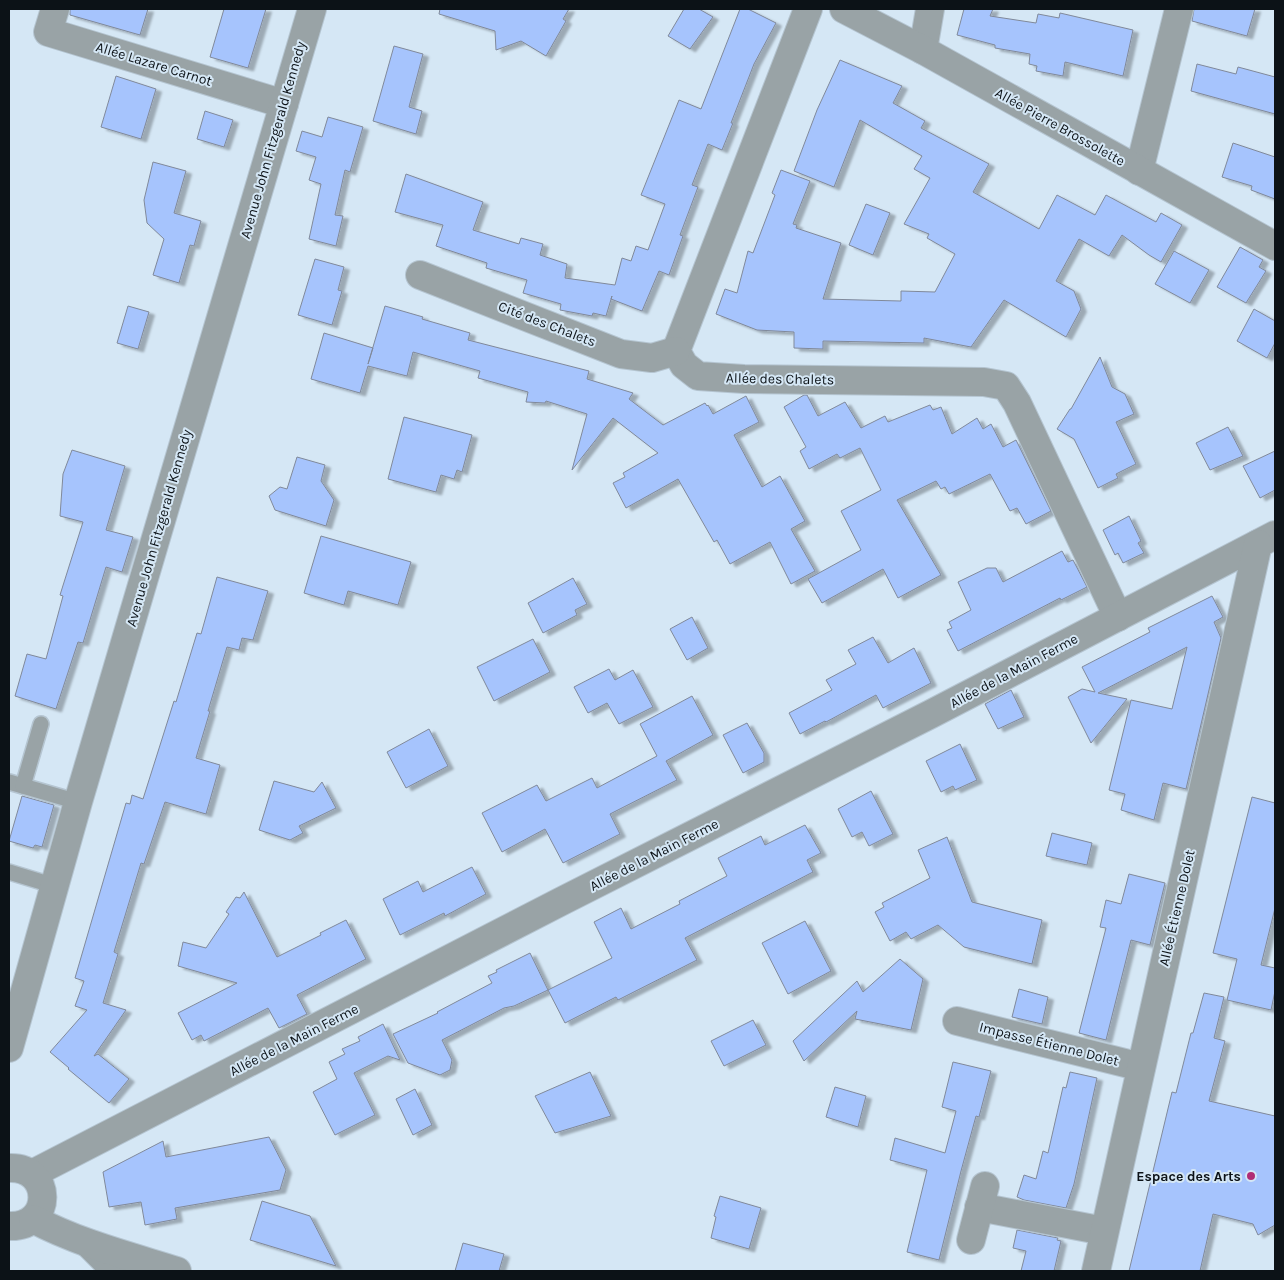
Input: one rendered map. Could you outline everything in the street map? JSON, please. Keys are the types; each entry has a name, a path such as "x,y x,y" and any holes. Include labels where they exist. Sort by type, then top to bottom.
{"street":[{"name":"Allée Lazare Carnot","path":"55,9 48,32 284,104"},
{"name":"Avenue John Fitzgerald Kennedy","path":"9,1048 78,802 312,9"},
{"path":"676,351 808,9"},
{"name":"Allée Pierre Brossolette","path":"844,9 922,50 1275,246"},
{"path":"922,50 930,9"},
{"path":"1139,171 1179,9"},
{"name":"Cité des Chalets","path":"420,275 621,354 652,358 676,351"},
{"name":"Allée des Chalets","path":"676,351 684,365 698,376 744,379 984,382 1006,386 1016,403 1118,617"},
{"name":"Allée de la Main Ferme","path":"20,1171 562,901 931,714 1266,539"},
{"name":"Allée Étienne Dolet","path":"1096,1271 1141,1067 1266,539"},
{"name":"Impasse Étienne Dolet","path":"957,1022 1141,1067"},
{"path":"20,1171 38,1181 42,1190 28,1215 52,1229 90,1244 177,1271"},
{"path":"971,1240 982,1196 1104,1232"},
{"path":"90,1244 116,1271"}],"lane":[{"path":"41,724 16,784 78,802"},
{"path":"9,872 55,886"}],"building":[{"path":"70,9 148,9 140,35 70,15"},
{"path":"224,9 266,9 248,68 210,57"},
{"path":"440,9 569,9 563,19 566,21 546,56 521,41 496,50 495,31 439,14"},
{"path":"684,9 699,9 713,17 690,49 668,36"},
{"path":"740,9 748,9 776,23 754,64 722,150 708,144 692,185 698,187 680,235 683,236 669,275 659,271 642,311 611,299 606,316 593,313 592,316 560,310 561,304 523,293 527,280 486,268 487,263 436,246 443,225 395,212 406,174 483,202 473,230 519,244 521,238 543,244 540,255 567,264 565,278 615,285 622,258 631,261 636,246 648,250 665,204 641,195 679,100 701,109"},
{"path":"964,9 993,9 990,16 1036,23 1038,14 1059,18 1060,13 1133,30 1123,76 1065,62 1063,76 1036,71 1037,66 1029,64 1030,54 995,48 995,45 957,35"},
{"path":"1194,9 1255,9 1247,36 1192,21"},
{"path":"394,46 423,54 409,107 422,111 416,134 373,121"},
{"path":"840,60 902,86 893,103 925,121 921,128 989,164 973,192 1039,229 1057,195 1095,215 1106,195 1156,222 1161,213 1182,225 1161,262 1122,235 1109,256 1079,239 1056,281 1074,291 1081,309 1066,337 1004,300 971,347 924,338 924,343 823,341 823,349 794,348 794,332 757,330 716,314 725,289 737,293 748,251 753,253 775,195 772,193 781,170 810,181 793,224 797,225 796,228 841,243 823,299 901,301 901,291 935,292 955,254 927,238 929,234 904,224 930,178 914,169 922,156 860,120 834,187 794,171 817,110"},
{"path":"1197,64 1236,74 1238,67 1275,77 1275,114 1191,91"},
{"path":"116,76 156,89 141,139 101,127"},
{"path":"205,111 233,120 224,147 197,139"},
{"path":"328,117 363,127 350,172 345,170 335,215 343,216 336,246 309,239 321,184 309,180 316,157 296,151 302,131 322,137"},
{"path":"1233,143 1275,157 1275,199 1251,190 1252,186 1222,177"},
{"path":"153,162 186,171 174,213 201,221 194,246 190,245 179,283 153,275 164,239 147,223 144,200"},
{"path":"866,204 890,213 873,255 849,245"},
{"path":"1240,247 1263,260 1259,267 1266,271 1246,303 1217,287"},
{"path":"1174,251 1209,270 1190,303 1155,284"},
{"path":"315,259 344,267 338,290 342,291 332,325 298,315"},
{"path":"128,306 149,312 138,349 117,343"},
{"path":"385,306 470,333 468,340 589,371 587,379 633,393 629,399 663,425 705,403 713,414 746,396 759,422 734,435 762,487 780,476 805,521 791,529 815,571 791,584 770,542 730,564 717,540 714,542 678,479 626,508 613,483 625,477 623,473 658,453 613,418 572,470 587,414 546,401 545,403 526,402 528,392 478,378 480,371 413,352 407,376 368,366 360,393 311,379 324,333 373,348"},
{"path":"1254,309 1275,321 1275,343 1267,358 1237,341"},
{"path":"1100,357 1112,387 1125,394 1134,414 1116,422 1136,464 1116,474 1118,478 1098,488 1074,439 1057,429 1071,409"},
{"path":"807,395 818,416 845,402 861,428 885,416 888,422 930,405 933,410 941,407 952,434 977,418 983,429 991,424 1003,447 1016,440 1051,511 1026,524 1017,508 1010,511 990,474 949,494 945,487 941,489 936,481 897,500 941,575 898,598 883,569 822,603 808,579 861,550 841,511 881,490 860,448 840,458 837,454 809,469 800,451 806,447 784,407"},
{"path":"404,417 472,435 462,472 457,470 454,479 441,475 436,492 388,479"},
{"path":"1228,427 1243,456 1210,470 1196,443"},
{"path":"72,450 125,466 106,530 133,537 122,572 106,567 83,643 78,642 56,709 15,696 27,654 46,659 63,596 60,595 83,522 60,516 63,474"},
{"path":"1275,451 1275,490 1260,498 1243,466"},
{"path":"297,457 325,465 321,481 334,500 326,526 275,510 269,496 280,487 287,489"},
{"path":"1129,516 1141,541 1138,543 1144,553 1123,563 1118,553 1115,555 1103,530"},
{"path":"321,536 411,562 398,605 348,591 344,605 304,593"},
{"path":"1062,551 1068,562 1073,560 1087,587 1061,600 1060,598 958,651 947,630 952,628 949,622 971,610 958,582 987,568 996,568 1003,582"},
{"path":"217,577 268,591 253,640 242,638 239,650 227,647 208,711 210,711 196,758 220,765 206,814 165,802 144,864 141,863 114,952 118,954 103,1003 126,1010 94,1056 98,1054 129,1079 109,1103 50,1052 87,1010 75,1006 84,981 75,978 126,803 130,804 132,795 143,799 197,633 201,634"},
{"path":"573,578 587,604 575,610 577,615 543,633 528,603"},
{"path":"1212,596 1223,617 1214,622 1221,638 1186,789 1163,783 1154,820 1121,810 1125,794 1109,790 1131,700 1172,709 1187,647 1098,693 1127,699 1091,743 1068,697 1082,689 1095,692 1082,667 1150,632 1148,628"},
{"path":"692,617 708,648 687,660 670,629"},
{"path":"873,637 888,663 914,648 931,683 883,708 876,695 800,734 789,713 832,690 826,680 856,664 848,650"},
{"path":"533,639 550,672 494,701 477,667"},
{"path":"609,669 615,680 633,670 653,707 619,724 607,703 588,713 574,687"},
{"path":"1011,690 1024,717 998,729 985,704"},
{"path":"692,696 713,735 666,761 677,780 610,814 620,834 563,863 545,829 502,852 482,813 537,785 546,801 592,778 597,788 657,756 640,724"},
{"path":"747,723 764,753 764,762 743,773 723,735"},
{"path":"429,729 448,766 406,788 387,752"},
{"path":"960,744 977,780 955,790 953,786 941,792 926,761"},
{"path":"274,781 314,792 322,782 336,808 299,826 303,833 290,840 259,830"},
{"path":"871,791 893,834 869,846 862,832 852,837 838,809"},
{"path":"22,796 54,805 42,847 35,845 33,848 9,841"},
{"path":"1252,797 1275,803 1275,908 1261,965 1275,968 1275,991 1271,1010 1227,1000 1237,959 1213,953"},
{"path":"805,825 821,853 807,860 813,872 685,938 697,960 618,1000 616,997 565,1023 548,990 612,958 594,922 621,908 631,929 680,904 679,901 727,876 718,858 761,836 765,845"},
{"path":"1052,833 1092,843 1087,865 1046,856"},
{"path":"947,837 972,902 1042,920 1032,964 964,947 938,925 911,939 906,932 890,941 875,912 884,907 882,903 930,878 918,850"},
{"path":"472,867 486,894 445,916 444,913 400,935 383,899 418,881 423,892"},
{"path":"1129,874 1165,883 1150,945 1131,940 1106,1040 1079,1033 1106,928 1100,927 1106,900 1121,904"},
{"path":"244,892 277,957 346,920 366,959 297,995 307,1014 279,1028 268,1008 204,1041 201,1035 192,1040 178,1013 237,983 178,966 183,942 206,948 229,914 226,912 236,897 240,898"},
{"path":"805,921 831,971 788,994 762,943"},
{"path":"530,953 548,990 514,1006 504,1008 442,1040 452,1060 450,1070 440,1075 408,1063 393,1034 438,1013 492,983 488,976"},
{"path":"900,959 923,979 911,1030 855,1019 857,1011 804,1061 793,1041 857,981 863,992"},
{"path":"1019,989 1048,997 1042,1024 1012,1017"},
{"path":"1204,993 1224,997 1214,1038 1225,1041 1209,1101 1275,1116 1275,1225 1258,1235 1253,1224 1213,1214 1200,1271 1129,1271 1172,1092 1176,1093 1191,1033 1193,1033"},
{"path":"753,1020 766,1045 724,1066 711,1041"},
{"path":"383,1024 400,1060 388,1056 354,1073 375,1115 335,1135 313,1092 337,1079 329,1062 345,1054 342,1049 360,1041 358,1037"},
{"path":"953,1062 991,1071 979,1117 976,1116 939,1260 907,1252 927,1170 890,1160 895,1138 945,1153 956,1111 942,1107"},
{"path":"590,1072 611,1116 555,1133 535,1096"},
{"path":"1070,1072 1097,1078 1074,1184 1066,1208 1017,1197 1024,1175 1036,1179 1043,1151 1048,1153 1063,1087 1066,1088"},
{"path":"835,1087 866,1096 858,1127 826,1117"},
{"path":"415,1089 432,1125 413,1135 396,1099"},
{"path":"269,1137 286,1170 280,1190 175,1208 177,1219 145,1225 141,1202 109,1207 103,1172 163,1141 166,1157"},
{"path":"720,1196 761,1208 749,1249 711,1238 716,1217 714,1216"},
{"path":"262,1201 310,1216 336,1266 250,1240"},
{"path":"1017,1230 1058,1238 1057,1240 1061,1241 1054,1271 1021,1271 1026,1251 1013,1248"},
{"path":"463,1243 504,1254 499,1271 455,1271"}],"place":[{"name":"Espace des Arts","path":"1251,1176"}]}
